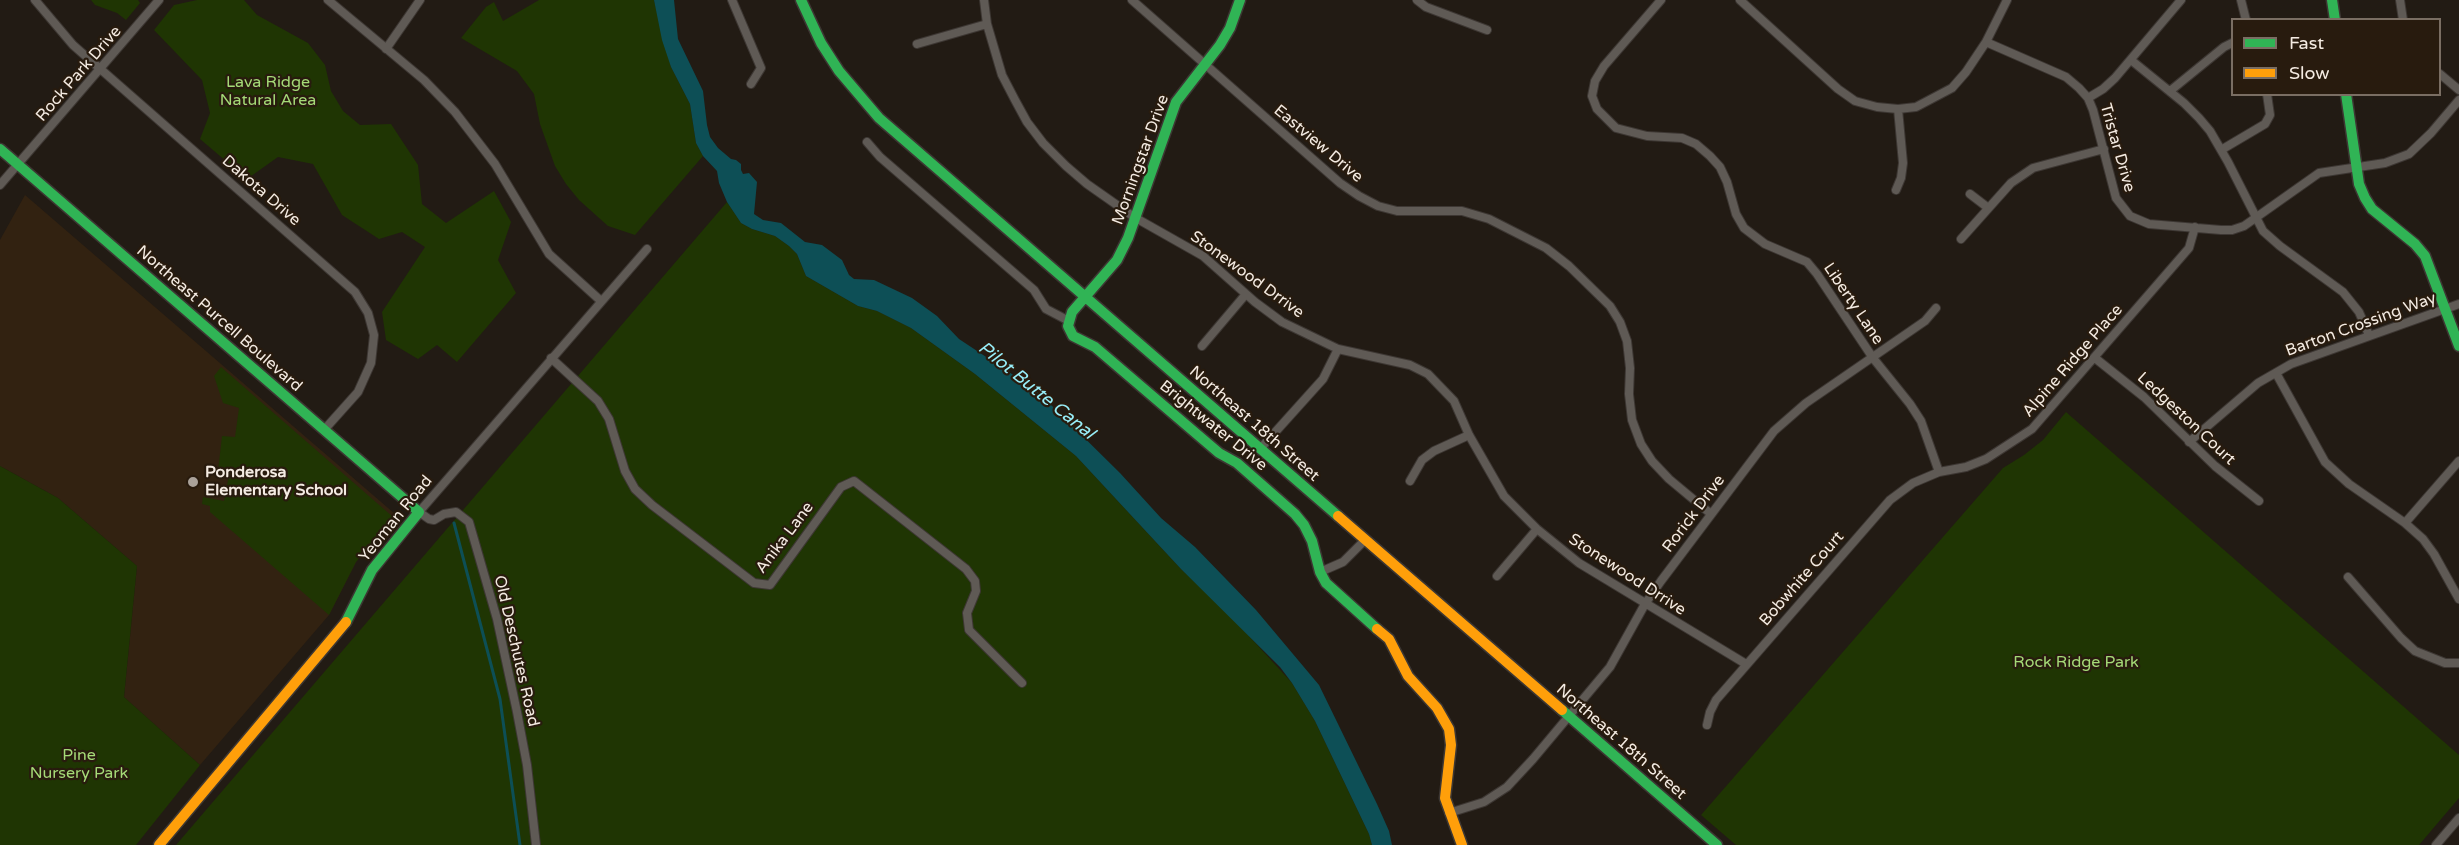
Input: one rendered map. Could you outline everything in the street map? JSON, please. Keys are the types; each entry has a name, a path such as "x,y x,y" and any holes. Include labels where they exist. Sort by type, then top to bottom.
{"street":[{"name":"Dakota Drive","path":"35,0 73,45 355,292 368,314 374,335 371,363 358,392 324,430"},
{"name":"Rock Park Drive","path":"0,185 159,0"},
{"path":"328,0 424,80 455,112 495,164 549,254 601,301"},
{"path":"386,49 420,0"},
{"path":"732,0 761,68 751,84"},
{"name":"Northeast 18th Street","path":"801,0 839,71 879,118 1717,845"},
{"name":"Stonewood Drrive","path":"984,0 987,24 1002,75 1027,123 1066,166 1134,217 1203,256 1282,322 1338,349 1410,365 1428,374 1454,401 1469,435 1504,496 1537,529 1579,563 1746,664"},
{"name":"Eastview Drive","path":"1132,0 1340,183 1359,196 1378,206 1397,211 1462,211 1490,219 1546,248 1569,266 1610,306 1620,322 1627,340 1632,420 1641,444 1652,461 1669,479 1711,514"},
{"name":"Morningstar Drive","path":"1086,298 1117,260 1128,238 1176,102 1220,45 1230,28 1240,0"},
{"path":"1417,0 1426,7 1487,30"},
{"name":"Liberty Lane","path":"1661,0 1604,66 1595,81 1592,96 1597,109 1616,128 1639,135 1682,138 1696,144 1710,156 1720,167 1727,182 1736,214 1743,228 1765,244 1807,262 1873,358 1921,421 1939,471"},
{"path":"1740,0 1838,89 1855,100 1876,107 1898,109 1916,106 1952,88 1986,42 2007,0"},
{"path":"2088,98 2103,89 2131,60 2181,0"},
{"path":"2241,0 2246,18"},
{"path":"2332,0 2335,18"},
{"path":"2400,0 2403,18"},
{"path":"917,44 987,24"},
{"name":"Tristar Drive","path":"1986,42 2066,77 2088,98 2116,198 2130,216 2149,224 2232,230 2256,219 2319,173 2396,161 2409,154 2426,139 2459,100"},
{"path":"2170,91 2231,44"},
{"path":"2131,60 2199,118 2221,150 2263,231 2343,292 2359,312 2369,335"},
{"path":"2441,76 2459,90"},
{"path":"2221,150 2265,124 2270,115 2267,96"},
{"path":"2346,96 2359,184 2372,209 2415,244 2425,256 2459,346"},
{"path":"1896,190 1901,178 1903,163 1898,109"},
{"name":"Brightwater Drive","path":"867,142 880,157 1034,290 1046,309 1069,321 1068,326 1073,336 1095,347 1219,453 1237,463 1295,514 1312,541 1320,572 1334,591 1389,639 1408,676 1444,718 1449,729 1451,745 1444,798 1462,845"},
{"name":"Northeast Purcell Boulevard","path":"0,149 419,512"},
{"path":"1961,239 2011,183 2033,168 2104,149"},
{"path":"1970,194 1988,207"},
{"name":"Alpine Ridge Place","path":"1939,471 1966,466 1986,459 2031,429 2189,248 2195,227"},
{"name":"Yeoman Road","path":"159,845 337,633 349,617 372,570 419,512 647,249"},
{"path":"1202,346 1246,294"},
{"path":"1069,321 1072,312 1086,298"},
{"name":"Barton Crossing Way","path":"2189,441 2258,383 2276,373 2308,357 2459,304"},
{"name":"Rorick Drive","path":"1449,813 1484,802 1507,787 1610,668 1645,604 1774,430 1786,418 1925,321 1936,308"},
{"path":"1260,449 1323,379 1338,349"},
{"name":"Anika Lane","path":"551,358 598,401 609,418 625,471 635,489 652,505 754,583 770,585 841,486 855,481 966,568 975,581 976,591 967,613 969,630 1022,683"},
{"name":"Ledgeston Court","path":"2095,358 2144,397 2215,466 2259,501"},
{"path":"2276,373 2325,462 2349,484 2405,523 2423,539 2459,599"},
{"path":"1410,481 1422,460 1469,435"},
{"path":"2405,523 2459,461"},
{"name":"Bobwhite Court","path":"1707,725 1716,700 1890,500 1913,483 1939,471"},
{"name":"Old Deschutes Road","path":"419,512 434,520 444,514 456,512 469,522 497,619 517,712 527,765 536,845"},
{"path":"1497,576 1537,529"},
{"path":"1320,572 1343,562 1365,540"},
{"path":"2348,577 2401,639 2415,651 2445,663 2459,663"},
{"path":"2436,845 2459,818"}],"shaded area":[{"name":"Ponderosa Elementary School","path":"25,195 395,514 356,562 329,615 200,765 124,697 137,566 58,498 0,466 0,240"}],"green space":[{"path":"91,0 138,0 140,3 126,20 117,13 95,5"},
{"name":"Lava Ridge Natural Area","path":"197,0 244,0 257,15 308,43 325,65 331,91 343,111 360,125 391,124 418,165 422,204 446,223 494,191 511,222 498,260 516,293 457,362 437,345 418,359 386,340 382,312 425,247 402,232 379,239 342,215 313,164 278,157 247,179 200,139 210,113 202,80 154,30 174,5"},
{"path":"539,0 654,0 671,67 690,104 696,143 703,156 635,235 608,226 579,200 566,184 555,166 540,124 534,94 517,71 461,38 486,7 494,2 503,21"},
{"path":"727,202 741,223 775,236 789,246 797,254 806,276 858,306 877,311 911,328 975,374 1076,456 1181,569 1227,612 1292,683 1315,721 1369,834 1372,845 176,845"},
{"path":"221,367 393,517 356,562 329,615 210,512 210,506 202,504 203,497 224,501 229,475 218,471 222,436 235,437 239,408 223,403 214,376"},
{"name":"Rock Ridge Park","path":"2066,412 2459,755 2459,798 2419,845 1736,845 1701,815 2003,468 2043,440"},
{"name":"Pine Nursery Park","path":"0,466 58,498 137,566 124,697 200,765 136,845 0,845"}],"water":[{"name":"Pilot Butte Canal","path":"654,0 674,0 678,39 703,91 710,137 718,148 741,164 743,174 749,173 757,182 754,214 763,220 781,223 805,242 822,245 842,260 849,275 854,279 874,280 912,298 937,316 959,339 1033,388 1120,473 1161,518 1195,547 1256,610 1319,685 1377,804 1389,831 1392,845 1372,845 1369,834 1315,721 1280,667 1181,569 1076,456 975,374 911,328 877,311 858,306 806,276 797,254 789,246 775,236 741,223 727,202 717,171 703,156 696,143 690,104 671,67 662,40"}],"waterway":[{"path":"454,523 500,699 520,845"}],"traffic: fast":[{"path":"801,0 821,43 839,71 879,118 1338,516"},
{"path":"1240,0 1230,28 1220,45 1176,102 1128,238 1117,260 1072,312 1068,326 1073,336 1095,347 1219,453 1237,463 1295,514 1312,541 1320,572 1326,583 1377,629"},
{"path":"2332,0 2335,18"},
{"path":"2346,96 2359,184 2365,198 2372,209 2415,244 2425,256 2459,346"},
{"path":"0,149 419,512 372,570 346,622"},
{"path":"1562,710 1717,845"}],"traffic: slow":[{"path":"1338,516 1562,710"},
{"path":"159,845 346,622"},
{"path":"1377,629 1389,639 1408,676 1437,708 1449,729 1451,745 1445,798 1462,845"}],"place":[{"name":"Ponderosa Elementary School","path":"193,482"}]}
